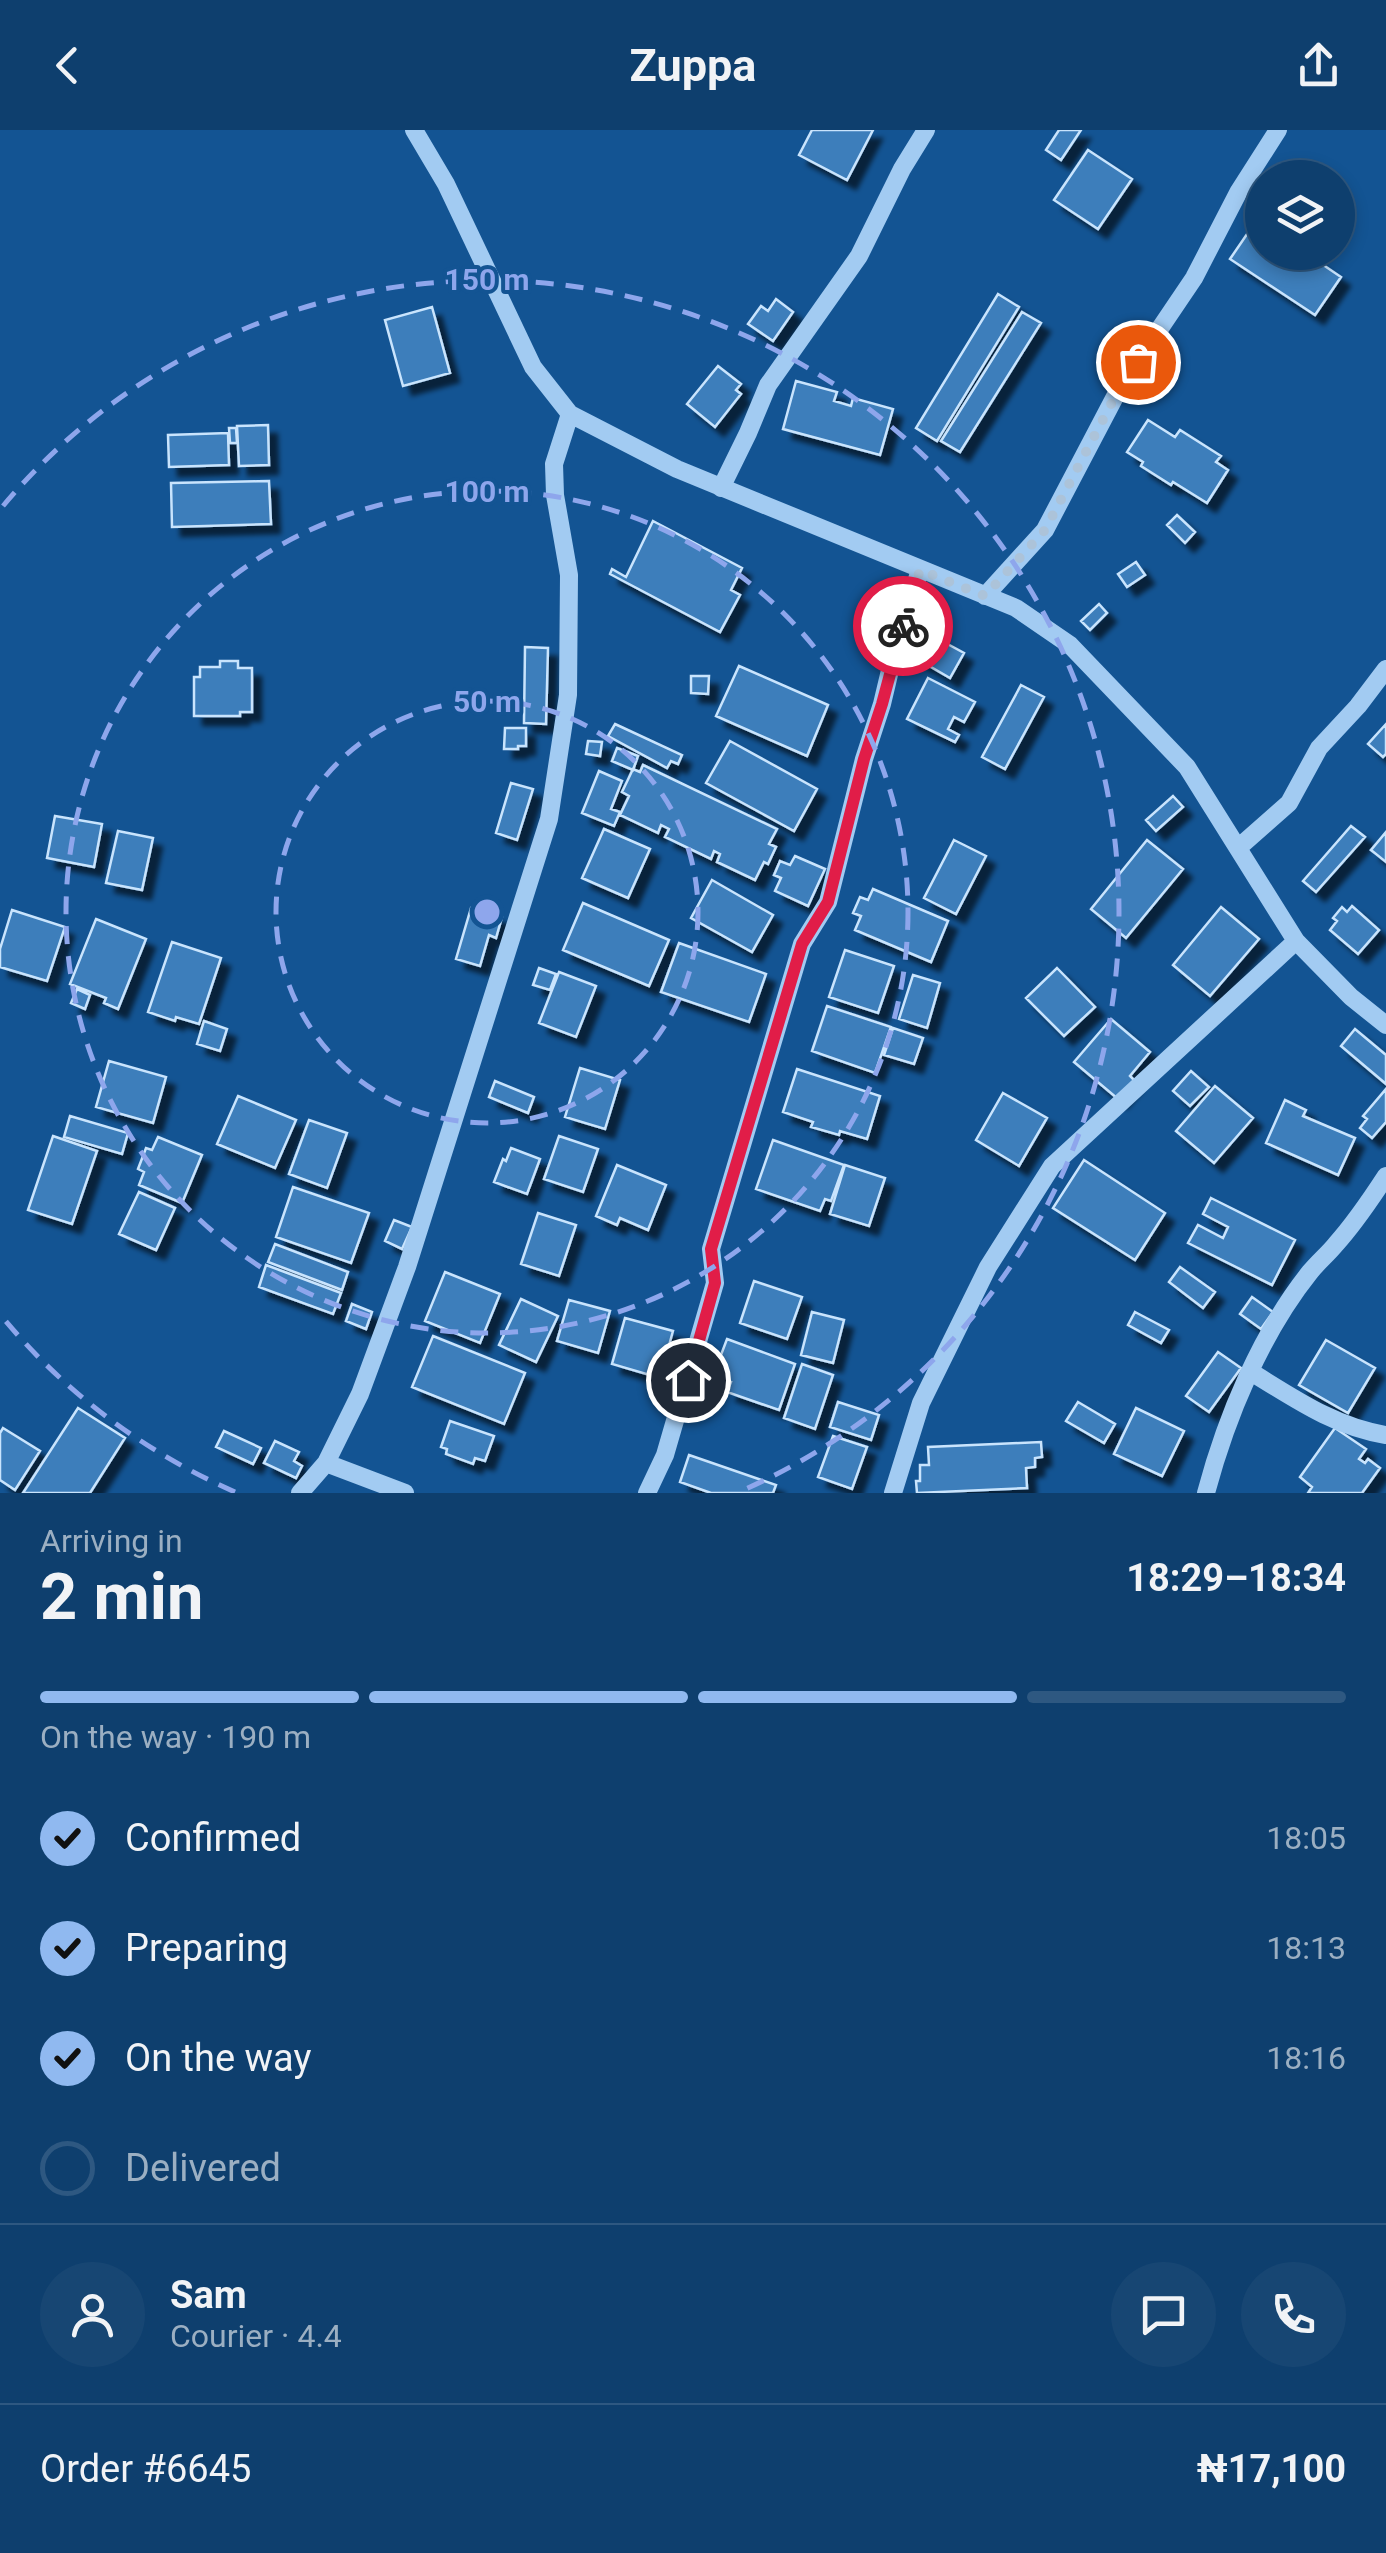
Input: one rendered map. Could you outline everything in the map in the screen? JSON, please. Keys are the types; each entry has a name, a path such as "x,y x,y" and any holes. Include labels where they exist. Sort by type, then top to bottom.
{"street":[{"path":"414,130 446,184 534,368 570,414 677,470 1016,608 1070,645 1187,767 1296,942 1386,1026"},
{"path":"721,488 768,385 859,256 926,130"},
{"path":"985,596 1045,530 1119,389 1194,278 1239,191 1278,130"},
{"path":"300,1493 326,1463 360,1394 407,1266 549,819 568,695 569,575 555,494 554,464 570,414"},
{"path":"648,1493 665,1455 715,1283 711,1249 802,944 828,902 864,759 920,570"},
{"path":"1238,848 1289,802 1319,748 1386,669"},
{"path":"893,1493 922,1403 988,1267 1052,1166 1296,942"},
{"path":"1206,1493 1220,1443 1277,1320 1386,1176"},
{"path":"1251,1372 1319,1414 1359,1430 1386,1435"},
{"path":"326,1463 405,1493"}],"building":[{"path":"812,130 873,130 847,180 799,155"},
{"path":"1059,130 1081,130 1061,160 1046,150"},
{"path":"1088,150 1132,179 1098,229 1054,200"},
{"path":"1245,237 1245,269 1230,259"},
{"path":"1247,270 1331,270 1341,277 1315,315"},
{"path":"998,294 1019,307 937,441 916,428"},
{"path":"776,299 793,312 773,341 748,324 761,306 768,311"},
{"path":"432,307 450,373 403,386 385,320"},
{"path":"1022,312 1041,323 960,452 941,441"},
{"path":"718,366 741,384 736,390 741,394 715,427 687,404"},
{"path":"796,381 837,392 834,401 851,406 853,398 893,409 880,455 783,429"},
{"path":"1148,420 1175,437 1180,430 1221,456 1216,462 1228,470 1207,503 1141,466 1143,462 1127,452"},
{"path":"268,425 269,465 239,466 237,426"},
{"path":"229,428 236,428 237,443 230,443"},
{"path":"228,433 229,465 169,467 168,435"},
{"path":"269,481 271,524 172,527 171,483"},
{"path":"1177,515 1195,532 1185,543 1167,525"},
{"path":"653,521 742,568 731,590 740,595 720,632 610,574 612,569 626,577"},
{"path":"1136,562 1145,575 1127,587 1118,574"},
{"path":"1099,604 1107,613 1090,630 1081,621"},
{"path":"929,634 964,653 950,678 919,660 922,653 913,647 919,636 926,640"},
{"path":"525,647 548,648 546,724 524,723"},
{"path":"220,661 238,661 238,668 252,668 252,712 240,712 240,716 194,716 194,677 200,677 200,667 220,667"},
{"path":"739,666 828,705 807,756 716,716"},
{"path":"691,676 709,676 708,694 691,693"},
{"path":"928,678 975,702 964,722 954,717 948,729 959,735 955,742 907,719"},
{"path":"1021,685 1044,697 1005,769 982,757"},
{"path":"615,724 682,755 678,764 671,761 667,768 608,736"},
{"path":"1386,724 1386,754 1383,757 1368,744"},
{"path":"505,728 526,728 526,746 504,749"},
{"path":"588,741 602,742 600,756 586,754"},
{"path":"730,741 817,789 794,831 706,783"},
{"path":"617,748 638,756 633,770 612,761"},
{"path":"643,765 777,829 769,844 776,847 755,880 717,862 720,854 714,851 711,859 665,837 669,829 661,825 658,833 620,815 629,796 622,792 633,769 640,772"},
{"path":"599,771 622,781 611,809 620,812 614,826 582,813"},
{"path":"511,783 533,789 517,840 496,833"},
{"path":"1173,796 1183,807 1156,831 1146,820"},
{"path":"55,816 102,824 94,867 47,858"},
{"path":"1351,826 1365,837 1316,892 1303,881"},
{"path":"604,829 650,849 628,898 582,878"},
{"path":"118,831 153,838 142,890 106,883"},
{"path":"1386,832 1386,862 1371,850"},
{"path":"954,840 986,856 956,914 924,898"},
{"path":"1147,840 1183,869 1126,938 1091,909"},
{"path":"795,856 825,869 808,906 775,891 781,878 774,875 780,861 790,865"},
{"path":"712,880 773,915 752,952 691,918"},
{"path":"873,889 948,921 931,962 855,930 861,916 853,913 860,897 868,900"},
{"path":"583,903 669,940 649,986 563,950"},
{"path":"1352,906 1379,930 1358,954 1330,930 1342,907 1347,912"},
{"path":"1221,907 1259,939 1210,996 1173,965"},
{"path":"471,908 502,917 496,938 489,935 480,966 456,959"},
{"path":"12,910 65,927 47,981 0,967 0,949"},
{"path":"96,919 146,939 118,1009 104,1003 106,998 70,984"},
{"path":"172,942 221,958 199,1024 148,1012"},
{"path":"679,943 766,974 749,1022 661,992"},
{"path":"845,950 894,966 878,1013 829,997"},
{"path":"539,968 556,974 550,990 533,985"},
{"path":"1057,968 1095,1007 1064,1036 1026,998"},
{"path":"559,972 596,986 576,1037 539,1023"},
{"path":"913,975 940,983 927,1028 899,1019"},
{"path":"77,989 90,995 85,1009 71,1003"},
{"path":"827,1006 891,1027 875,1073 812,1051"},
{"path":"1111,1019 1150,1052 1130,1076 1134,1080 1118,1099 1074,1062"},
{"path":"204,1021 227,1029 220,1051 197,1044"},
{"path":"893,1028 923,1038 914,1064 884,1055"},
{"path":"1355,1029 1386,1055 1386,1084 1341,1046"},
{"path":"109,1061 166,1077 153,1123 96,1107"},
{"path":"580,1068 620,1080 605,1129 565,1117"},
{"path":"797,1069 880,1096 867,1139 811,1127 813,1122 783,1112"},
{"path":"1191,1071 1209,1087 1190,1106 1173,1091"},
{"path":"495,1081 534,1097 528,1113 489,1097"},
{"path":"1215,1086 1253,1118 1214,1163 1176,1131"},
{"path":"1386,1089 1386,1122 1372,1138 1360,1128 1367,1119 1363,1116"},
{"path":"1003,1093 1047,1118 1019,1166 976,1140"},
{"path":"238,1096 296,1120 275,1168 217,1144"},
{"path":"1285,1100 1306,1110 1303,1116 1355,1138 1338,1175 1266,1143"},
{"path":"70,1116 128,1133 122,1154 64,1137"},
{"path":"309,1120 347,1133 327,1188 289,1174"},
{"path":"53,1136 97,1151 72,1224 28,1210"},
{"path":"559,1136 598,1149 583,1192 544,1179"},
{"path":"158,1137 202,1155 182,1203 139,1185 144,1172 138,1169 146,1148 152,1150"},
{"path":"773,1140 844,1165 831,1201 825,1199 820,1211 756,1189"},
{"path":"511,1148 540,1159 527,1194 494,1182"},
{"path":"1084,1160 1165,1213 1135,1260 1053,1208"},
{"path":"617,1165 666,1185 648,1230 620,1218 617,1225 596,1216"},
{"path":"845,1165 885,1178 869,1226 830,1214"},
{"path":"293,1187 369,1213 351,1263 276,1237"},
{"path":"139,1192 175,1208 156,1250 119,1234"},
{"path":"1211,1198 1295,1240 1272,1285 1188,1243 1198,1225 1223,1238 1228,1227 1203,1214"},
{"path":"538,1213 576,1225 559,1276 521,1264"},
{"path":"394,1220 412,1227 402,1249 385,1241"},
{"path":"275,1244 348,1272 342,1290 268,1262"},
{"path":"266,1265 341,1293 333,1314 259,1287"},
{"path":"1180,1267 1215,1292 1203,1308 1169,1282"},
{"path":"445,1272 500,1294 480,1343 425,1321"},
{"path":"754,1281 802,1297 787,1339 740,1323"},
{"path":"1252,1297 1273,1312 1261,1329 1240,1314"},
{"path":"521,1299 558,1316 536,1362 499,1345"},
{"path":"569,1300 610,1311 598,1353 557,1341"},
{"path":"352,1304 372,1312 366,1329 346,1321"},
{"path":"812,1312 844,1320 833,1363 801,1355"},
{"path":"1135,1312 1169,1330 1161,1343 1128,1325"},
{"path":"625,1318 673,1331 660,1378 612,1364"},
{"path":"433,1336 525,1373 504,1424 412,1387"},
{"path":"727,1339 795,1364 779,1410 727,1392 731,1382 713,1376"},
{"path":"1326,1340 1375,1368 1348,1413 1299,1385"},
{"path":"1218,1352 1241,1368 1209,1412 1186,1396"},
{"path":"802,1364 833,1375 815,1429 784,1418"},
{"path":"838,1402 879,1415 871,1440 830,1427"},
{"path":"1078,1402 1115,1424 1104,1443 1066,1421"},
{"path":"78,1408 125,1438 90,1493 23,1493"},
{"path":"1136,1408 1184,1431 1162,1476 1114,1454"},
{"path":"450,1421 494,1436 485,1461 475,1458 473,1464 446,1454 447,1449 441,1447"},
{"path":"3,1428 40,1451 15,1490 0,1480"},
{"path":"1335,1428 1366,1449 1359,1459 1365,1463 1368,1459 1380,1468 1362,1493 1308,1493 1312,1487 1300,1477"},
{"path":"224,1431 261,1448 253,1464 216,1447"},
{"path":"833,1436 867,1447 852,1489 818,1477"},
{"path":"275,1441 299,1452 294,1461 302,1466 296,1478 264,1463"},
{"path":"1041,1442 1042,1457 1035,1458 1035,1467 1026,1468 1027,1488 917,1493 920,1465 929,1465 928,1447"},
{"path":"689,1455 776,1485 773,1493 711,1493 680,1482"}],"way so far":[{"path":"903,626 920,570 985,596 1045,530 1119,389 1138,362"}],"route":[{"path":"688,1380 715,1283 711,1249 802,944 828,902 903,626"}]}
